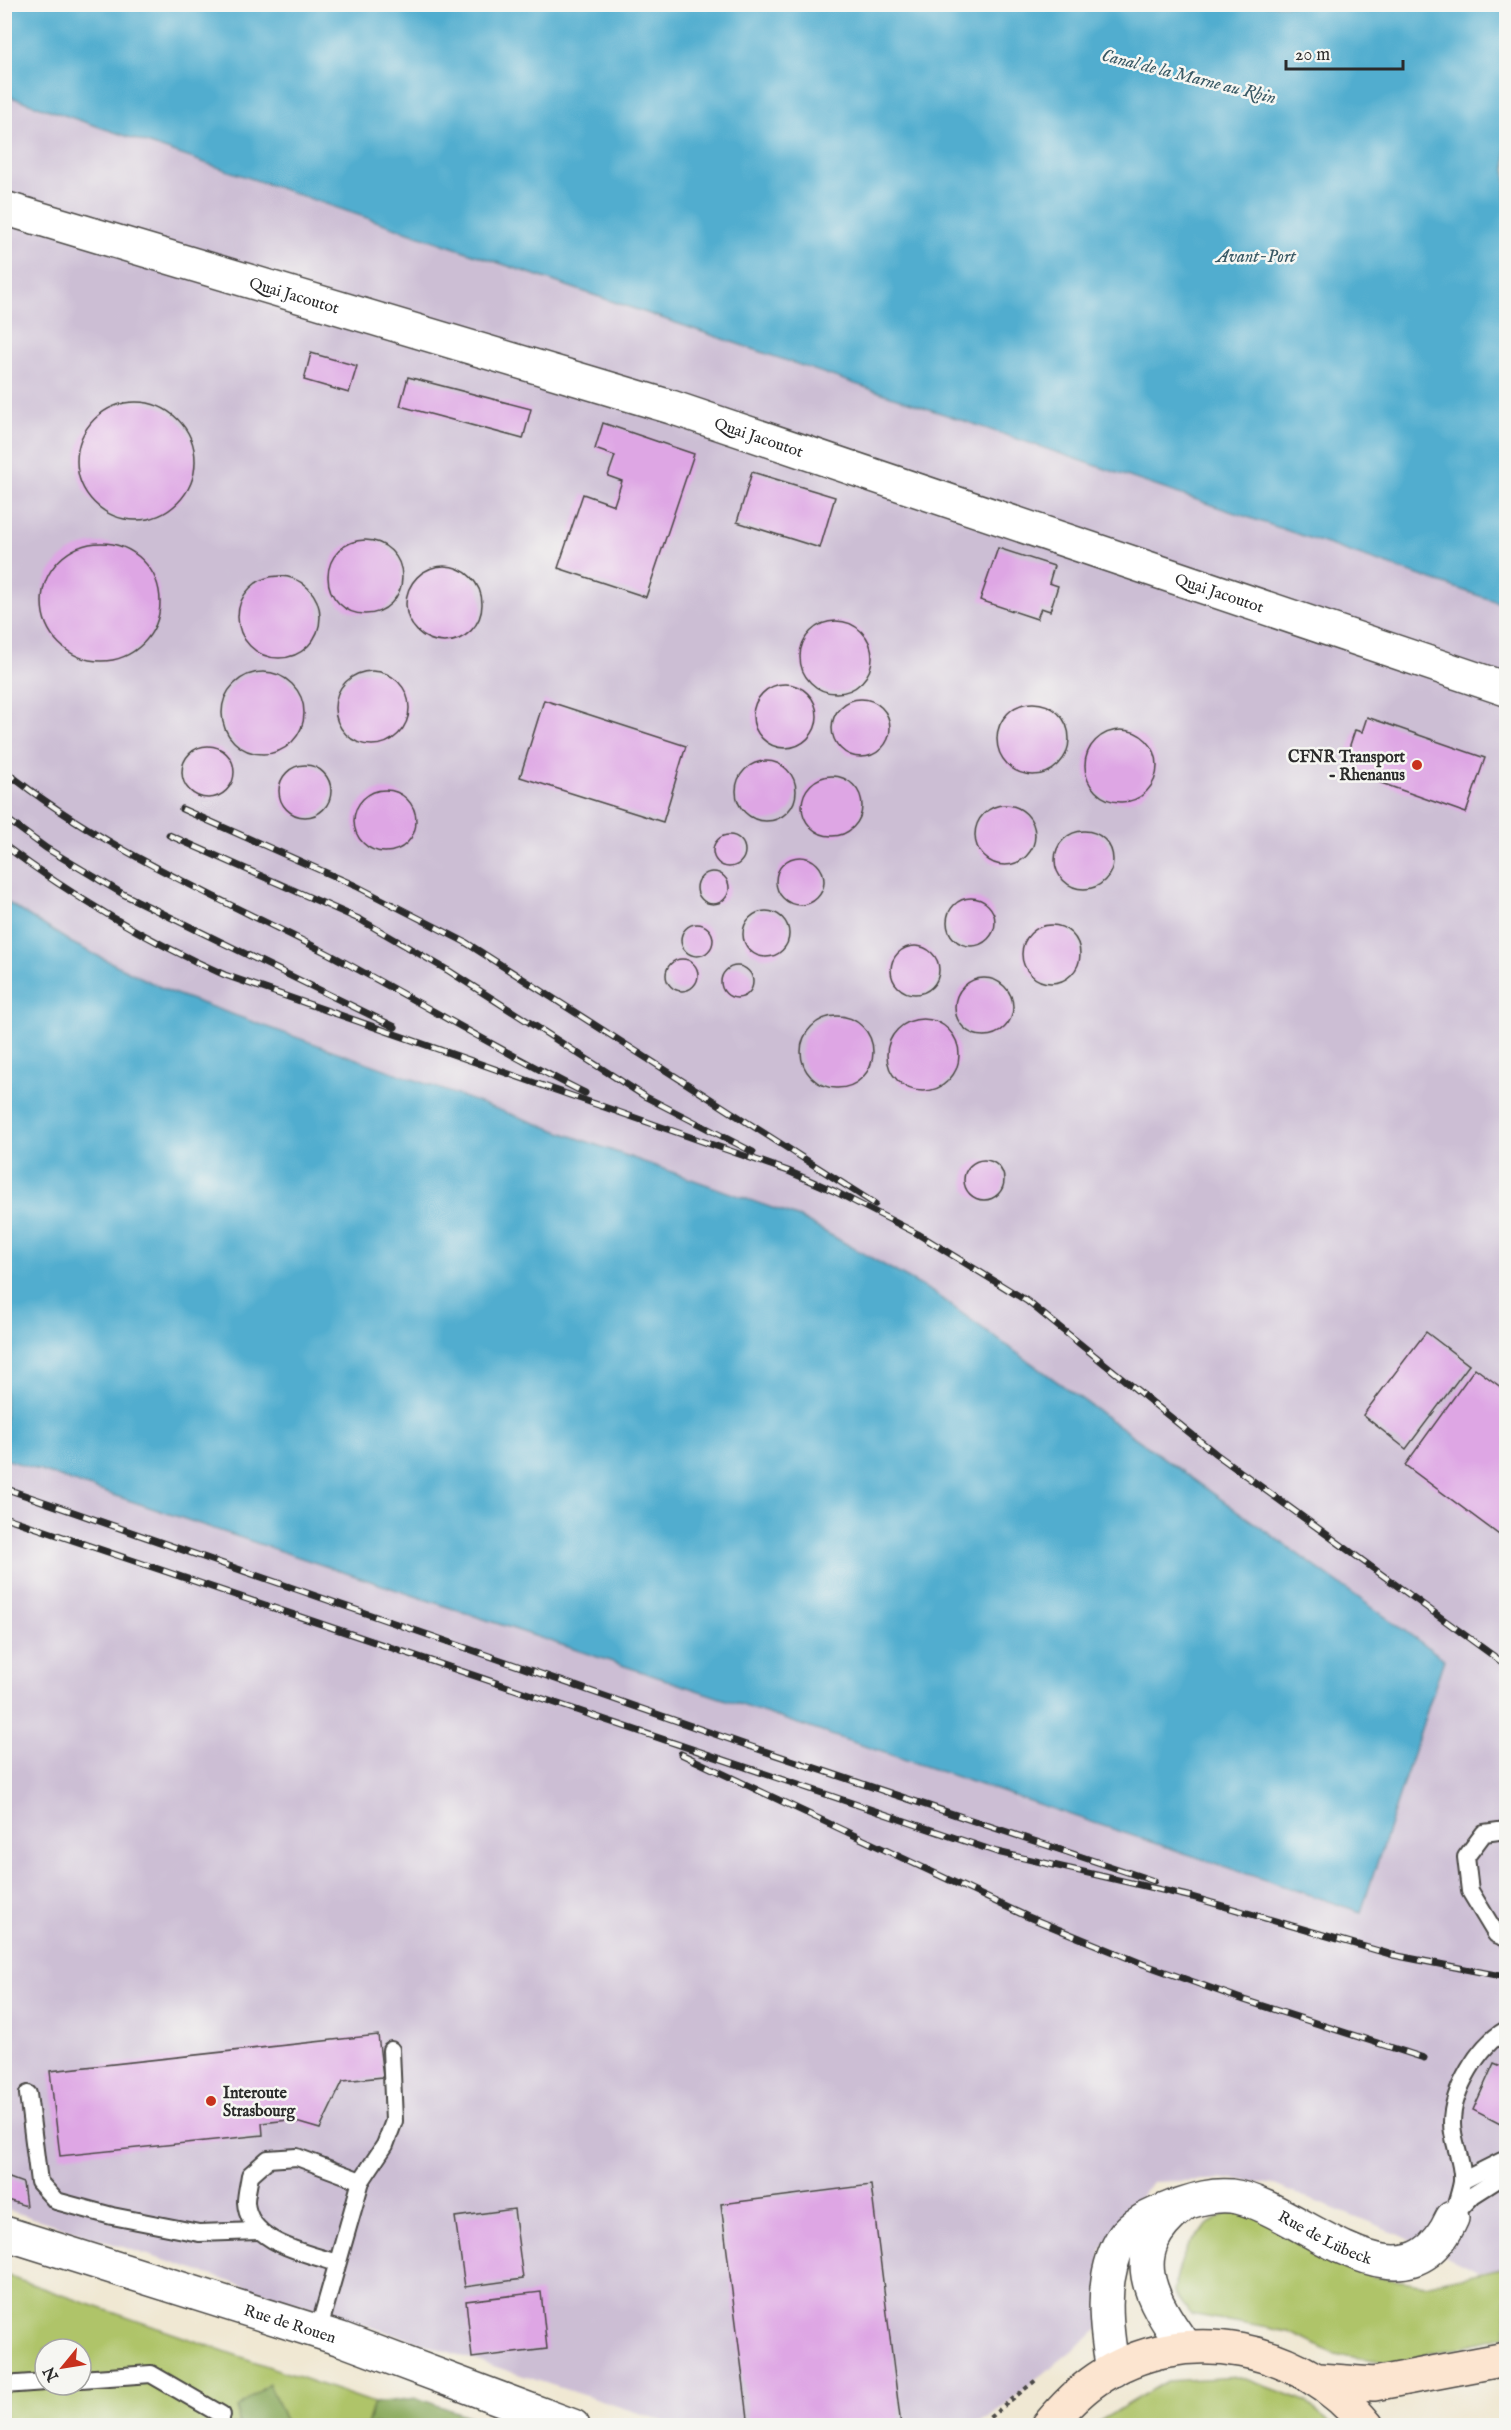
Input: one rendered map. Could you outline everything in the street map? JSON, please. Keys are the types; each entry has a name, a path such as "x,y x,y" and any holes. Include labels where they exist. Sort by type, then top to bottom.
{"main road":[{"path":"1048,2426 1071,2399 1113,2370 1146,2356 1185,2347 1226,2346 1264,2354 1318,2379 1353,2408 1367,2426"},
{"path":"1318,2379 1374,2384 1506,2359"}],"street":[{"name":"Quai Jacoutot","path":"4,208 671,407 1506,689"},
{"name":"Rue de Lübeck","path":"1113,2370 1109,2347 1107,2298 1110,2271 1121,2240 1135,2226 1156,2213 1205,2197 1232,2196 1282,2216 1322,2240 1357,2256 1405,2261 1423,2253 1445,2233 1452,2218"},
{"name":"Rue de Lübeck","path":"1185,2204 1170,2215 1157,2231 1148,2257 1148,2285 1160,2312 1185,2347"},
{"name":"Rue de Rouen","path":"4,2232 318,2332 573,2426"}],"lane":[{"path":"1506,1830 1484,1833 1466,1857 1470,1891 1496,1934 1506,1938"},
{"path":"1452,2218 1462,2181 1452,2121 1457,2099 1482,2049 1491,2038 1506,2030"},
{"path":"318,2332 361,2181 386,2145 394,2121 391,2050"},
{"path":"28,2094 39,2182 56,2201 112,2216 199,2233 258,2231 287,2246 338,2264"},
{"path":"258,2231 246,2204 250,2175 268,2160 297,2157 361,2181"},
{"path":"1462,2181 1506,2159"},
{"path":"1452,2218 1473,2194 1506,2174"},
{"path":"93,2378 151,2374 222,2415"},
{"path":"4,2385 33,2383"}],"shaded area":[{"path":"5,5 1506,5 1506,2267 1480,2271 1392,2232 1274,2185 1233,2179 1152,2182 1101,2250 1101,2327 989,2418 969,2426 679,2426 5,2209"}],"green space":[{"path":"1229,2211 1264,2213 1372,2276 1425,2285 1506,2267 1506,2336 1393,2363 1334,2354 1289,2332 1191,2314 1174,2293 1184,2254 1197,2235"},
{"path":"5,2275 374,2403 367,2425 287,2425 269,2384 238,2408 239,2425 5,2426"},
{"path":"1240,2377 1305,2401 1333,2425 1093,2425 1167,2381"},
{"path":"269,2384 287,2425 239,2425 238,2408"},
{"path":"417,2398 493,2425 367,2425 374,2403"}],"water":[{"name":"Avant-Port","path":"5,4 1506,5 1506,605 5,95"},
{"path":"4,900 72,943 170,992 800,1218 932,1292 1444,1659 1361,1912 5,1459"}],"building":[{"path":"311,353 357,366 349,393 304,380"},
{"path":"408,377 531,409 523,439 400,406"},
{"path":"136,402 159,407 178,419 190,438 195,461 190,484 178,503 159,515 136,520 113,515 94,503 82,484 77,461 82,438 94,419 113,407"},
{"path":"603,423 694,454 646,597 558,568 583,494 614,505 622,481 608,476 615,456 595,449"},
{"path":"752,472 835,497 820,548 737,522"},
{"path":"358,540 372,540 386,546 396,556 402,570 402,584 396,598 386,608 372,614 358,614 344,608 334,598 328,584 328,570 334,556 344,546"},
{"path":"101,543 124,548 143,560 155,579 160,602 155,625 143,644 124,656 101,661 78,656 59,644 47,625 42,602 47,579 59,560 78,548"},
{"path":"998,548 1054,566 1049,583 1058,586 1050,611 1041,608 1037,619 980,600"},
{"path":"444,566 458,569 471,577 479,590 482,604 479,618 471,631 458,639 444,642 430,639 417,631 409,618 406,604 409,590 417,577 430,569"},
{"path":"271,576 287,576 302,583 313,594 320,609 317,633 308,646 287,658 271,658 256,651 245,640 238,625 238,609 245,594 256,583"},
{"path":"836,621 856,627 866,637 872,657 866,677 856,687 836,693 816,687 806,677 800,657 806,637 816,627"},
{"path":"372,671 393,677 403,687 409,708 403,729 393,739 372,745 351,739 341,729 335,708 341,687 351,677"},
{"path":"255,672 271,672 286,678 298,690 304,705 304,721 298,736 286,748 271,754 255,754 240,748 228,736 222,721 222,705 228,690 240,678"},
{"path":"779,684 791,684 808,693 815,704 817,716 815,728 808,739 791,748 779,748 767,743 758,734 753,722 753,710 758,698 767,689"},
{"path":"861,699 872,701 885,712 890,728 888,739 877,752 861,757 850,755 837,744 832,728 834,717 845,704"},
{"path":"544,700 686,746 663,822 520,777"},
{"path":"1033,703 1053,709 1063,719 1069,739 1063,759 1053,769 1033,775 1013,769 1003,759 997,739 1003,719 1013,709"},
{"name":"CFNR Transport - Rhenanus","path":"1367,717 1485,758 1466,813 1350,772 1356,756 1347,754 1355,730 1362,732"},
{"path":"1121,730 1141,736 1151,746 1157,766 1151,786 1141,796 1121,802 1101,796 1091,786 1085,766 1091,746 1101,736"},
{"path":"208,746 218,748 226,754 232,762 234,772 232,782 226,790 218,796 208,798 198,796 190,790 184,782 182,772 184,762 190,754 198,748"},
{"path":"760,761 772,761 783,766 791,774 796,791 794,803 783,816 772,821 760,821 749,816 741,808 736,797 736,785 741,774 749,766"},
{"path":"305,765 315,767 323,773 329,781 331,791 329,801 323,809 315,815 305,817 295,815 287,809 281,801 279,791 281,781 287,773 295,767"},
{"path":"826,776 838,776 854,784 860,794 862,806 860,818 854,828 838,836 826,836 810,828 802,812 802,800 810,784"},
{"path":"385,790 402,795 407,799 411,804 416,821 411,838 407,843 402,847 385,852 368,847 363,843 359,838 354,821 359,804 363,799 368,795"},
{"path":"1005,805 1017,807 1030,818 1035,835 1033,847 1022,860 1005,865 993,863 980,852 975,835 977,823 988,810"},
{"path":"1084,831 1100,836 1108,844 1113,860 1108,876 1100,884 1084,889 1068,884 1060,876 1055,860 1060,844 1068,836"},
{"path":"729,835 740,840 745,851 740,862 729,867 718,862 713,851 718,840"},
{"path":"800,857 817,864 824,881 817,898 800,905 783,898 776,881 783,864"},
{"path":"713,872 724,877 729,888 724,899 713,904 702,899 697,888 702,877"},
{"path":"966,898 976,898 988,905 995,917 995,927 988,939 976,946 966,946 951,935 947,927 947,917 958,902"},
{"path":"766,911 782,918 789,934 782,950 766,957 750,950 743,934 750,918"},
{"path":"697,924 708,929 713,940 708,951 697,956 686,951 681,940 686,929"},
{"path":"1051,925 1067,930 1075,938 1080,954 1075,970 1067,978 1051,983 1035,978 1027,970 1022,954 1027,938 1035,930"},
{"path":"910,946 920,946 932,953 939,965 939,975 932,987 920,994 910,994 895,983 891,975 891,965 902,950"},
{"path":"682,959 693,964 698,975 693,986 682,991 671,986 666,975 671,964"},
{"path":"737,966 748,971 753,982 748,993 737,998 726,993 721,982 726,971"},
{"path":"984,978 995,980 1008,991 1013,1007 1011,1018 1000,1031 984,1036 973,1034 960,1023 955,1007 957,996 968,983"},
{"path":"837,1016 857,1022 867,1032 873,1052 867,1072 857,1082 837,1088 817,1082 807,1072 801,1052 807,1032 817,1022"},
{"path":"923,1019 943,1025 953,1035 959,1055 953,1075 943,1085 923,1091 903,1085 893,1075 887,1055 893,1035 903,1025"},
{"path":"984,1160 992,1161 998,1166 1003,1172 1003,1188 998,1194 992,1199 984,1200 976,1199 970,1194 965,1188 964,1180 965,1172 970,1166 976,1161"},
{"path":"1426,1332 1469,1365 1406,1449 1363,1415"},
{"path":"1475,1368 1506,1391 1506,1540 1405,1465"},
{"name":"Interoute Strasbourg","path":"378,2035 383,2077 343,2081 320,2129 289,2120 262,2123 263,2135 60,2156 50,2071"},
{"path":"1494,2063 1506,2068 1506,2127 1473,2110"},
{"path":"4,2176 23,2183 26,2206 4,2199"},
{"path":"871,2185 901,2426 749,2426 721,2204"},
{"path":"514,2209 523,2279 465,2287 455,2217"},
{"path":"541,2292 547,2349 472,2358 466,2301"}],"railway":[{"path":"4,770 41,798 119,847 325,952 585,1093"},
{"path":"182,809 356,886 465,942 875,1204"},
{"path":"4,817 46,848 123,894 395,1027"},
{"path":"169,835 361,920 449,971 646,1097 753,1152"},
{"path":"4,845 83,900 167,947 225,975 788,1171 834,1191 918,1234 1027,1301 1216,1454 1506,1665"},
{"path":"4,1488 752,1747 1154,1881"},
{"path":"4,1517 997,1852 1192,1897 1393,1955 1506,1977"},
{"path":"681,1754 1026,1916 1143,1964 1244,2000 1424,2058"}],"place":[{"name":"CFNR Transport - Rhenanus","path":"1417,765"},
{"name":"Interoute Strasbourg","path":"211,2101"}],"water label":[{"name":"Canal de la Marne au Rhin","path":"1189,76"}]}
